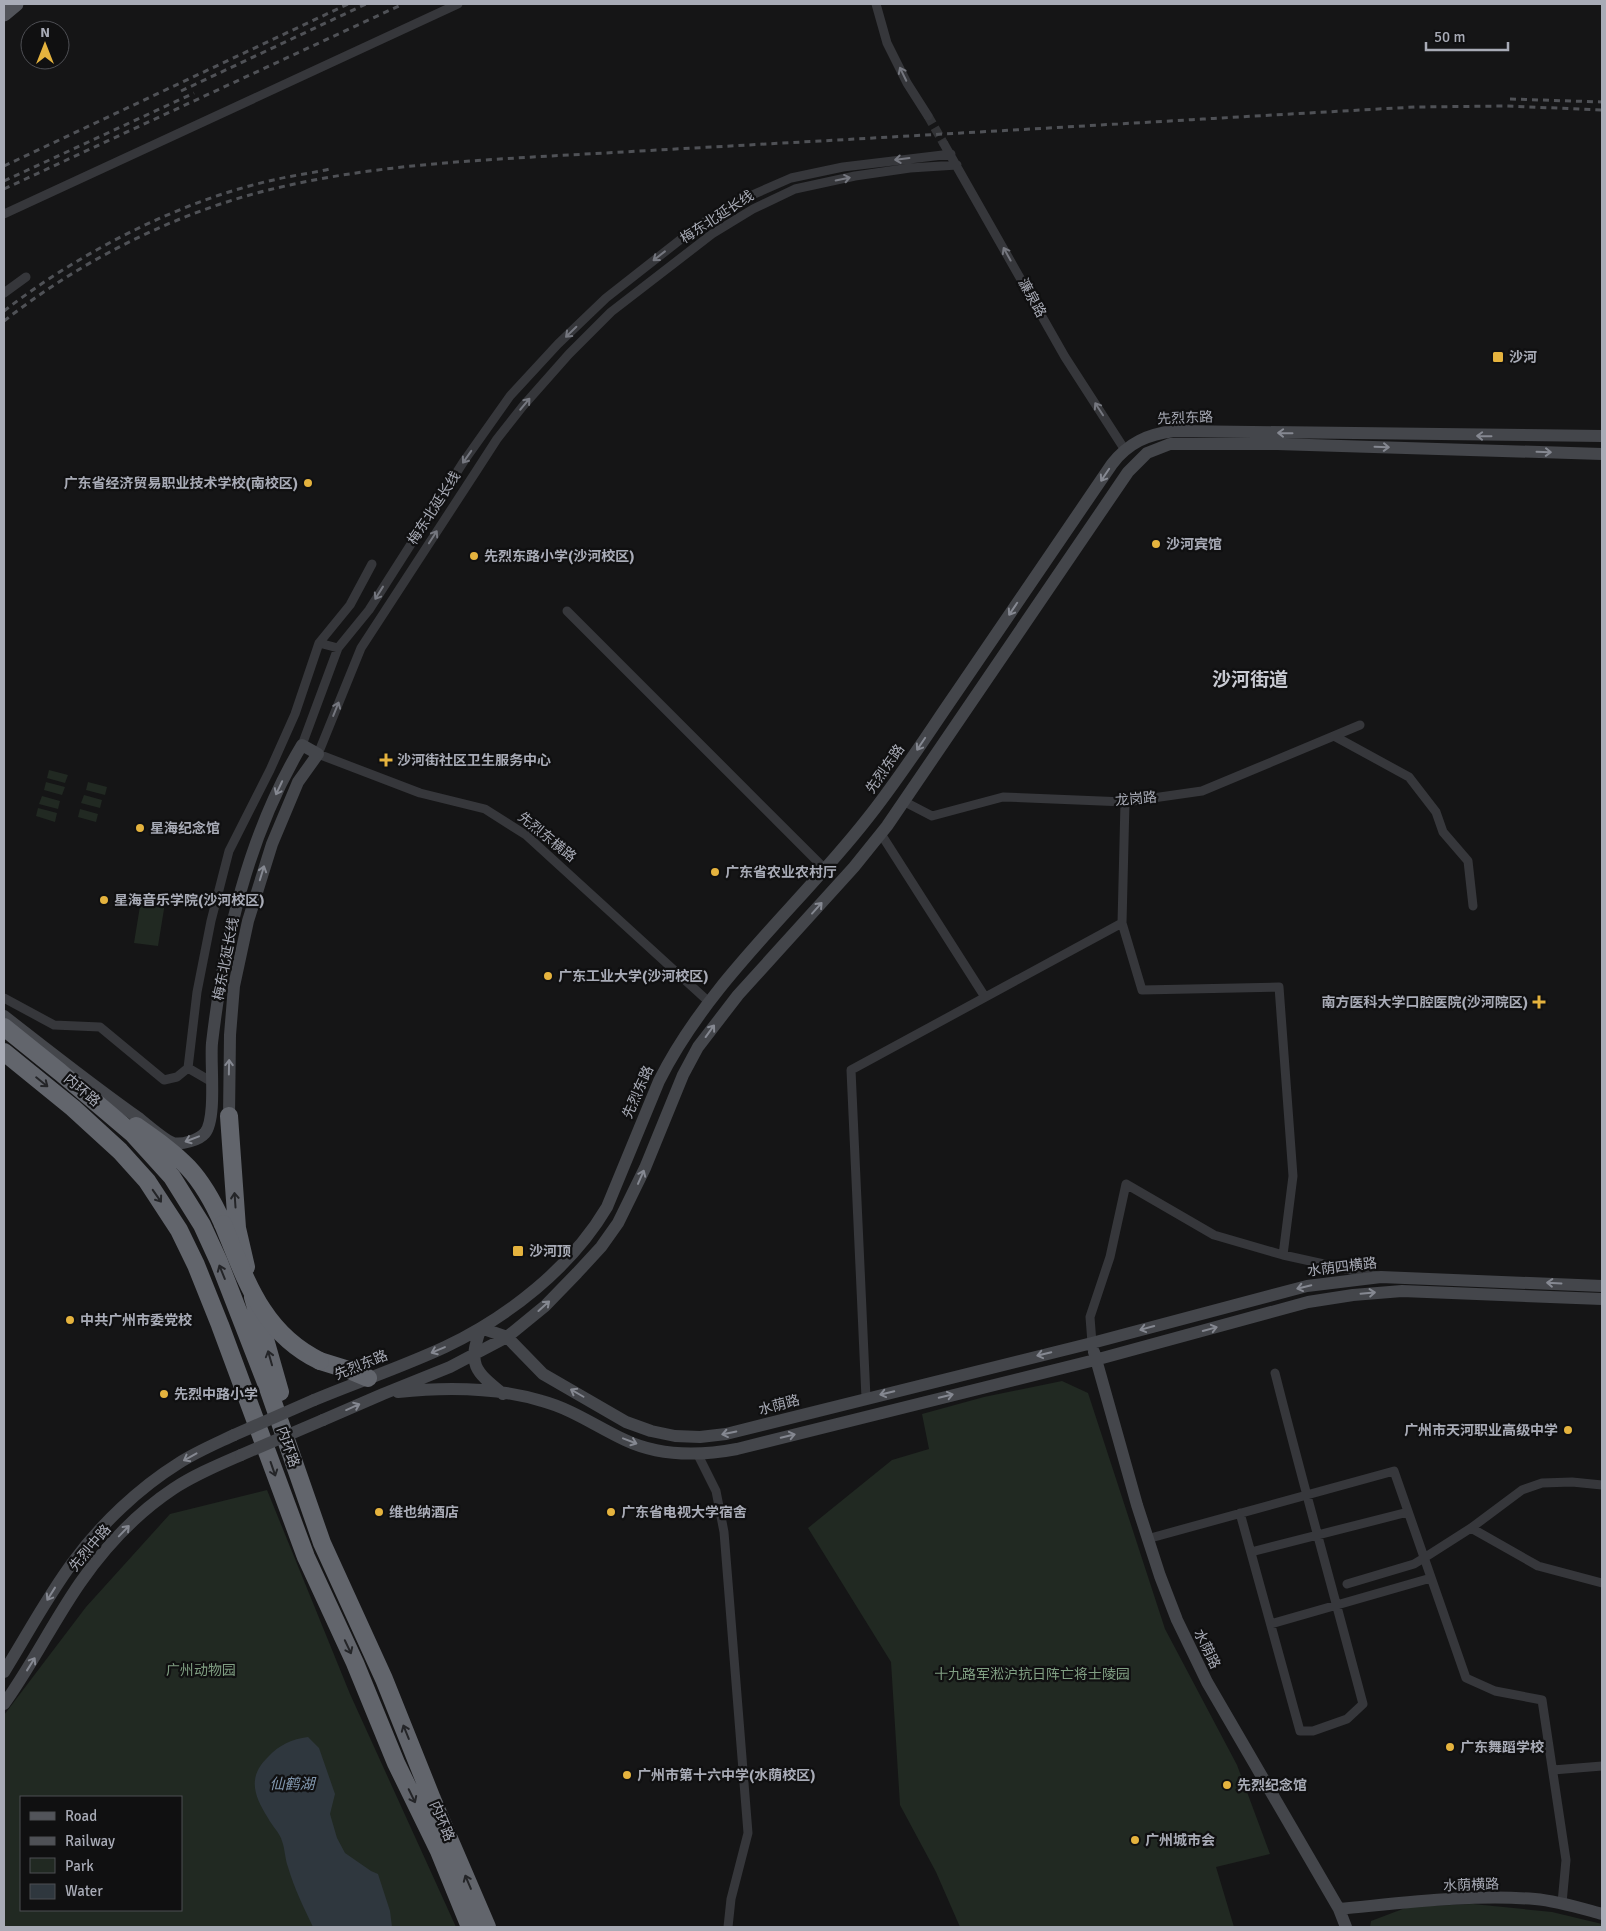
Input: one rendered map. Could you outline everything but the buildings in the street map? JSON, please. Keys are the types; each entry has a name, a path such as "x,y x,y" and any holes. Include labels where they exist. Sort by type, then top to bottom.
{"highway":[{"name":"内环路","path":"4,1027 133,1134 172,1177 202,1225 268,1388 312,1518 384,1679 432,1799 487,1927"},
{"name":"内环路","path":"4,1052 74,1108 120,1150 147,1181 179,1230 196,1265 220,1324 306,1557 356,1662 396,1763 439,1851 470,1927"},
{"path":"60,1072 172,1151 189,1167 203,1185 215,1206 260,1308 289,1341 320,1361 350,1370 368,1378"},
{"path":"229,1116 237,1228 242,1255 304,1477 344,1588"}],"main road":[{"path":"4,14 16,4"}],"street":[{"path":"4,214 458,4"},
{"path":"876,4 888,43 907,83 928,116"},
{"name":"濂泉路","path":"944,144 1065,357 1125,450"},
{"name":"梅东北延长线","path":"4,1016 173,1143 190,1142 205,1133 210,1119 212,1046 227,949 248,865 264,820 290,765 302,745 338,648 369,610 408,546 464,461 510,396 558,344 606,298 699,225 743,199 791,178 843,167 951,154"},
{"name":"梅东北延长线","path":"229,1116 230,1035 233,996 248,921 275,835 298,782 318,754 360,648 497,439 569,354 611,312 712,234 754,209 795,189 855,176 910,168 957,165"},
{"path":"791,178 795,189"},
{"path":"4,293 26,277"},
{"path":"606,298 625,302"},
{"name":"先烈东路","path":"4,1672 55,1588 74,1561 94,1537 130,1501 161,1475 192,1455 234,1435 314,1400 444,1348 482,1328 527,1296 578,1249 598,1224 607,1207 621,1177 646,1109 666,1068 687,1033 709,1002 826,869 882,800 1112,464 1125,450 1150,435 1174,431 1602,454"},
{"name":"先烈东路","path":"323,1420 450,1367 507,1337 557,1294 601,1247 618,1223 632,1197 668,1108 698,1047 754,976 854,867 881,834 905,802 1103,508 1140,458 1154,449 1170,444 1602,436"},
{"path":"408,546 422,554"},
{"path":"4,998 54,1024 100,1027 164,1080 177,1077 188,1068 199,983 210,921 229,851 270,770 295,714 319,643 350,606 372,564"},
{"path":"567,611 826,869"},
{"path":"319,643 338,648"},
{"name":"龙岗路","path":"905,802 932,816 1003,797 1125,802 1202,791 1360,725"},
{"path":"1334,736 1409,777 1436,812 1443,832 1468,861 1473,906"},
{"name":"先烈东横路","path":"302,745 318,754 420,793 485,809 526,835 709,1002"},
{"path":"1125,802 1122,923 1142,990 1279,987 1293,1176 1283,1255"},
{"path":"881,834 985,997"},
{"path":"838,854 854,867"},
{"path":"866,1398 851,1070 1122,923"},
{"path":"188,1068 212,1082"},
{"path":"1092,1343 1090,1317 1110,1258 1126,1184 1214,1235 1283,1255 1381,1276"},
{"name":"水荫四横路","path":"1092,1343 1307,1286 1381,1276 1602,1286"},
{"name":"水荫四横路","path":"1095,1360 1308,1302 1354,1295 1402,1290 1602,1299"},
{"path":"482,1328 474,1354 477,1370 503,1394"},
{"name":"水荫路","path":"482,1328 507,1337 543,1374 626,1422 651,1431 675,1436 700,1437 726,1434 1092,1343 1126,1471 1167,1597 1207,1682 1339,1909 1346,1927"},
{"path":"383,1394 436,1389 467,1389 542,1400 556,1405 627,1441 680,1454 698,1455 738,1449 1095,1360"},
{"path":"1240,1513 1300,1731 1313,1731 1347,1719 1363,1704 1275,1373"},
{"name":"先烈中路","path":"4,1704 80,1583 108,1548 142,1513 173,1489 197,1475 323,1420"},
{"path":"698,1455 716,1491 724,1532 748,1833 730,1899 728,1927"},
{"path":"1147,1539 1394,1471 1466,1678 1495,1691 1542,1700 1566,1860 1562,1903"},
{"path":"1348,1584 1414,1564 1471,1528 1522,1490 1542,1483 1572,1482 1602,1485"},
{"path":"1251,1552 1408,1512"},
{"path":"1471,1528 1538,1566 1602,1583"},
{"path":"94,1537 108,1548"},
{"path":"1271,1624 1431,1578"},
{"path":"1553,1770 1602,1766"},
{"name":"水荫横路","path":"1339,1909 1423,1901 1535,1899 1562,1903 1602,1914"}],"green space":[{"path":"49,770 68,775 65,783 47,778"},
{"path":"46,782 65,787 62,795 44,790"},
{"path":"88,782 107,787 105,795 86,790"},
{"path":"84,795 102,800 100,808 81,803"},
{"path":"42,796 60,801 58,809 39,804"},
{"path":"38,808 57,813 55,822 36,816"},
{"path":"80,809 98,814 96,822 78,817"},
{"path":"141,900 165,903 158,946 134,943"},
{"name":"十九路军淞沪抗日阵亡将士陵园","path":"1062,1381 1088,1393 1165,1629 1237,1765 1270,1854 1216,1867 1234,1927 960,1927 936,1872 900,1805 891,1662 808,1528 892,1460 929,1449 922,1414 984,1397"},
{"name":"广州动物园","path":"267,1490 350,1694 456,1927 4,1927 4,1715 86,1607 170,1514"},
{"path":"1473,1904 1552,1912 1602,1924 1602,1927 1370,1927 1371,1921 1408,1907"}],"water":[{"name":"仙鹤湖","path":"308,1737 319,1748 335,1794 330,1814 337,1838 345,1853 378,1874 390,1911 392,1927 313,1927 299,1898 287,1864 281,1838 256,1794 255,1779 261,1764 277,1749 291,1741"}],"tunnel":[{"path":"928,116 944,144"}],"railway":[{"path":"4,166 348,4"},
{"path":"181,91 366,4"},
{"path":"4,189 403,4"},
{"path":"4,181 194,93"},
{"path":"1510,99 1602,102"},
{"path":"4,321 69,275 104,255 176,221 252,194 355,173 452,162 1415,107 1507,106 1602,110"},
{"path":"4,311 66,268 134,230 170,214 242,188 330,169"}],"place":[{"name":"沙河","path":"1498,357"},
{"name":"广东省经济贸易职业技术学校(南校区)","path":"308,483"},
{"name":"沙河宾馆","path":"1156,544"},
{"name":"先烈东路小学(沙河校区)","path":"474,556"},
{"name":"沙河街社区卫生服务中心","path":"386,760"},
{"name":"星海纪念馆","path":"140,828"},
{"name":"广东省农业农村厅","path":"715,872"},
{"name":"星海音乐学院(沙河校区)","path":"104,900"},
{"name":"广东工业大学(沙河校区)","path":"548,976"},
{"name":"南方医科大学口腔医院(沙河院区)","path":"1539,1002"},
{"name":"沙河顶","path":"518,1251"},
{"name":"中共广州市委党校","path":"70,1320"},
{"name":"先烈中路小学","path":"164,1394"},
{"name":"广州市天河职业高级中学","path":"1568,1430"},
{"name":"维也纳酒店","path":"379,1512"},
{"name":"广东省电视大学宿舍","path":"611,1512"},
{"name":"广东舞蹈学校","path":"1450,1747"},
{"name":"广州市第十六中学(水荫校区)","path":"627,1775"},
{"name":"先烈纪念馆","path":"1227,1785"},
{"name":"广州城市会","path":"1135,1840"}],"district":[{"name":"沙河街道","path":"1250,680"}]}
